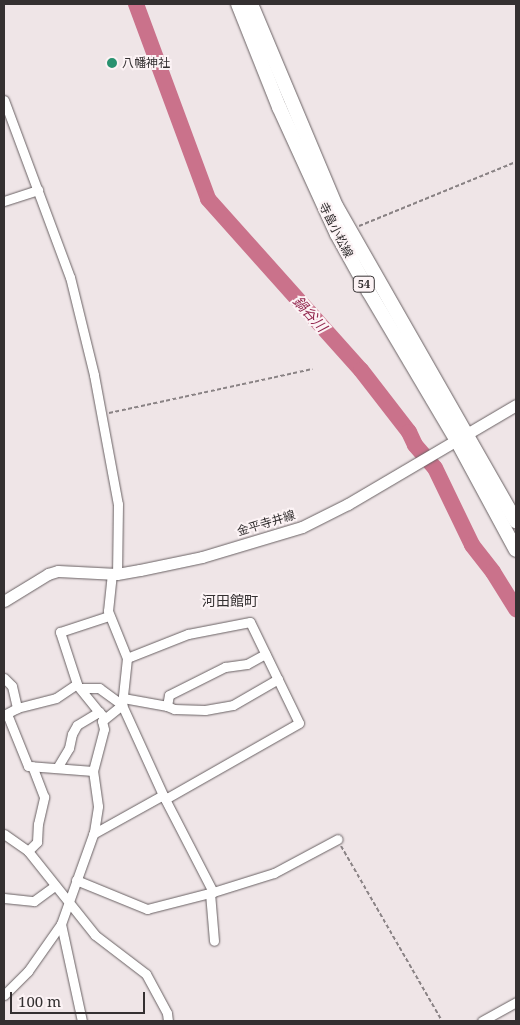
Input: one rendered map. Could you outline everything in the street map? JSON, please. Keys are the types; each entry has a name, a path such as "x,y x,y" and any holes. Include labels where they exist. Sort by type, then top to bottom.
{"main road":[{"name":"寺畠小松線","path":"243,4 336,206 461,436 516,550"},
{"name":"寺畠小松線","path":"243,4 322,204 369,292 516,521"},
{"name":"金平寺井線","path":"4,601 48,574 58,571 114,574 202,557 302,527 348,504 516,405"}],"street":[{"path":"4,100 70,277 103,414 118,504 114,574 109,616 126,658 122,702 164,797 212,893 214,941"},
{"path":"4,201 38,190"},
{"path":"4,995 28,971 61,924 93,834 98,806 93,771 104,729 102,715 79,686 60,632 109,616"},
{"path":"93,834 300,723 250,622 188,634 126,658"},
{"path":"168,706 169,695 225,666 247,664 265,654"},
{"path":"4,678 12,686 17,708"},
{"path":"93,771 28,766 5,714 17,708 56,698 79,686 99,688 122,702 168,706 174,710 205,710 233,705 278,679"},
{"path":"57,768 69,748 72,734 77,725 102,715 122,702"},
{"path":"28,851 37,842 38,824 44,796 32,766"},
{"path":"4,834 28,851 95,935 146,974 167,1013 168,1021"},
{"path":"76,880 148,909 212,893 274,873 338,840"},
{"path":"4,898 34,901 55,886"},
{"path":"61,924 82,1021"},
{"path":"482,1021 516,1002"}],"path":[{"path":"349,230 516,162"},
{"path":"103,414 312,369"},
{"path":"338,840 442,1021"}],"waterway":[{"name":"鍋谷川","path":"136,4 208,199 361,370 409,432 415,445 435,468 472,545 493,572 516,609"}],"place":[{"name":"八幡神社","path":"112,63"}],"district":[{"name":"河田館町","path":"230,601"}]}
